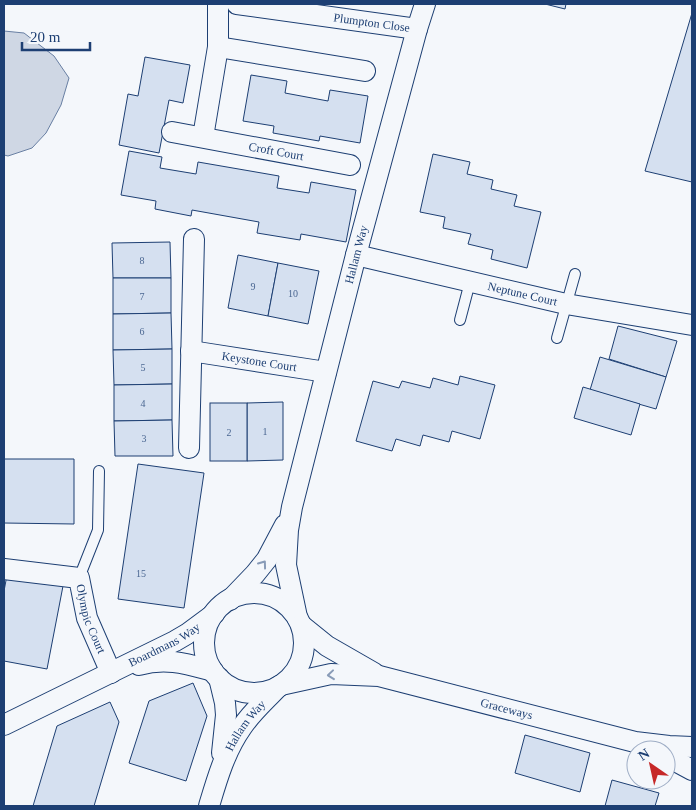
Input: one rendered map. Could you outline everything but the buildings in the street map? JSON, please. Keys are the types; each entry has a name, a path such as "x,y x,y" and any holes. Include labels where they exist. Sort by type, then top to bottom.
{"street":[{"path":"202,137 218,47 218,4"},
{"name":"Plumpton Close","path":"245,4 417,29"},
{"name":"Hallam Way","path":"299,621 286,565 288,530 292,507 356,254 425,4"},
{"path":"218,47 365,71"},
{"name":"Croft Court","path":"172,132 350,165"},
{"path":"189,448 194,238"},
{"name":"Neptune Court","path":"356,254 566,304 692,325"},
{"name":"Keystone Court","path":"191,351 326,372"},
{"name":"Hallam Way","path":"230,600 267,559 292,507"},
{"name":"Olympic Court","path":"4,569 79,578 87,618 110,673"},
{"path":"254,594 267,595 288,607 299,621 304,638 304,652 292,676 280,686 266,692 241,692 229,686 216,675 208,662 205,652 206,632 209,622 215,613 230,600 242,595 254,594"},
{"name":"Boardmans Way","path":"4,725 175,641 215,613"},
{"name":"Graceways","path":"299,621 327,646 379,676"},
{"name":"Boardmans Way","path":"110,673 148,662 170,661 216,675"},
{"name":"Graceways","path":"280,686 331,674 379,676 627,740"},
{"name":"Hallam Way","path":"216,675 225,703 226,715 220,770"},
{"name":"Hallam Way","path":"209,806 220,770 233,741 242,726 280,686"},
{"name":"Graceways","path":"676,746 692,747"},
{"path":"676,761 692,770"}],"lane":[{"path":"558,338 575,274"},
{"path":"460,320 470,282"},
{"path":"79,578 98,530 99,471"}],"shaded area":[{"path":"4,31 24,33 54,56 69,78 61,105 46,133 32,148 8,156 4,155"}]}
